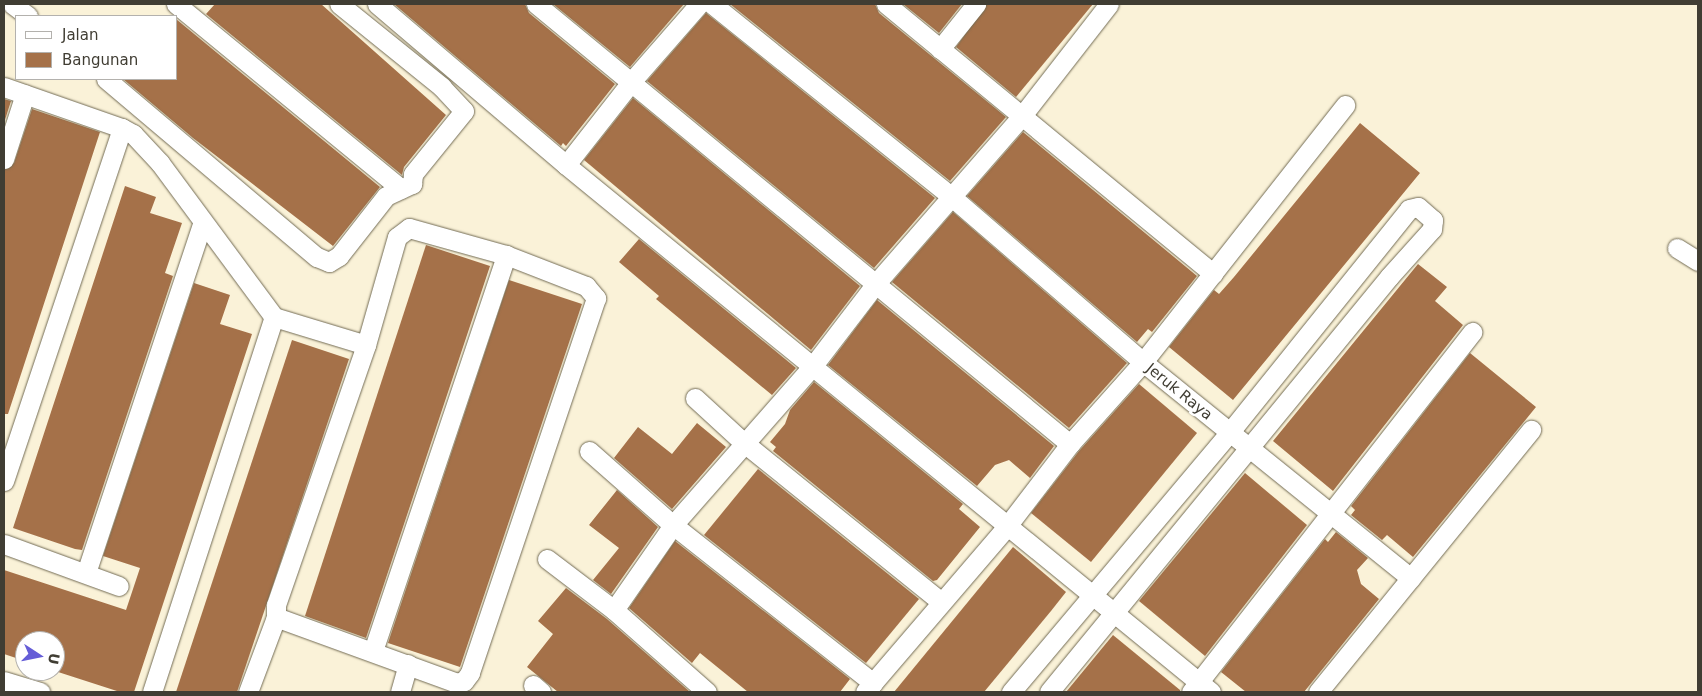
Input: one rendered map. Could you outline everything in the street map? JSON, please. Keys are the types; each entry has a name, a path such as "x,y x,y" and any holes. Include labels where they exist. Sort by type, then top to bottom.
{"street":[{"path":"12,4 27,15"},
{"path":"116,82 323,261 336,260 386,196 412,184 413,174 464,111 442,87 339,4"},
{"path":"377,4 566,165 1115,612 1200,689 1330,514 1472,332"},
{"path":"536,4 877,282 1070,444"},
{"path":"566,165 630,82 699,4"},
{"name":"Jeruk Raya","path":"712,4 953,198 1143,362 1229,433 1411,578"},
{"path":"886,4 1213,274"},
{"path":"940,50 976,4"},
{"path":"614,610 673,526 743,442 812,367 877,282 953,198 1021,117 1109,4"},
{"path":"184,9 402,189"},
{"path":"4,87 122,128 144,144 202,224 274,317 366,345"},
{"path":"4,159 25,94"},
{"path":"589,451 673,526 869,687 1008,524 1070,444 1143,362 1345,105"},
{"path":"4,481 122,128"},
{"path":"1011,692 1092,593 1229,433 1409,209 1418,207 1433,220 1434,226 1389,277 1050,692"},
{"path":"86,573 202,224"},
{"path":"248,692 276,617 276,605 366,345 397,237 404,230 420,230 506,254 586,286 594,293 595,303 470,672 464,681 457,683 276,617"},
{"path":"1677,248 1698,262"},
{"path":"373,651 506,254"},
{"path":"1368,260 1389,277"},
{"path":"152,692 274,317"},
{"path":"695,398 743,442 941,602"},
{"path":"1318,692 1531,430"},
{"path":"4,544 119,586"},
{"path":"547,559 614,610 707,692"},
{"path":"400,692 408,664"},
{"path":"4,680 40,692"}],"building":[{"path":"215,4 321,4 446,115 404,167 402,175 206,14"},
{"path":"394,4 525,4 529,13 615,84 566,146 563,143 561,146"},
{"path":"553,4 684,4 630,67"},
{"path":"730,4 875,4 879,13 1006,117 950,181"},
{"path":"903,4 962,4 939,33"},
{"path":"987,4 1093,4 1016,97 956,47"},
{"path":"706,13 935,198 874,268 647,81"},
{"path":"178,21 380,187 333,246 193,138 124,80 178,80"},
{"path":"633,98 860,286 811,350 584,160"},
{"path":"4,99 11,101 4,123"},
{"path":"32,109 100,132 8,414 4,414 4,170 14,163"},
{"path":"1360,123 1420,173 1233,400 1169,347 1214,290 1219,294 1234,277"},
{"path":"1023,132 1197,276 1152,332 1148,329 1137,342 967,196"},
{"path":"125,186 156,197 150,213 182,223 165,273 173,276 82,550 13,528"},
{"path":"953,212 1127,363 1069,428 892,282"},
{"path":"639,239 796,368 772,395 656,299 659,296 619,262"},
{"path":"426,245 490,266 366,638 305,616"},
{"path":"1418,264 1447,287 1435,301 1463,325 1333,491 1273,441"},
{"path":"509,280 582,304 460,667 388,643"},
{"path":"194,283 230,295 220,324 252,334 134,692 120,692 65,674 65,631 15,631 15,658 4,654 4,570 126,610 140,568 103,556"},
{"path":"877,300 1054,446 1030,478 1009,460 995,465 977,486 828,365"},
{"path":"292,340 349,359 237,692 176,692"},
{"path":"1470,353 1536,407 1413,557 1387,535 1382,540 1351,515 1355,510 1351,506"},
{"path":"814,382 963,504 959,509 980,527 937,580 933,581 773,451 776,447 770,442 785,424 790,410"},
{"path":"1139,384 1197,433 1091,562 1031,513 1079,451"},
{"path":"697,423 726,447 672,509 614,458 638,427 672,454"},
{"path":"758,469 919,599 866,663 704,535"},
{"path":"1245,473 1307,525 1205,656 1139,601"},
{"path":"617,490 658,527 611,594 593,580 619,548 589,525"},
{"path":"1336,532 1368,558 1357,570 1361,584 1379,599 1304,692 1246,692 1221,672 1325,539 1328,542"},
{"path":"675,541 850,679 840,692 748,692 700,653 692,663 629,608"},
{"path":"1013,547 1066,592 1051,611 984,692 894,692"},
{"path":"566,588 607,619 690,692 558,692 527,667 553,634 538,621"},
{"path":"1113,635 1180,690 1180,692 1066,692"}]}
